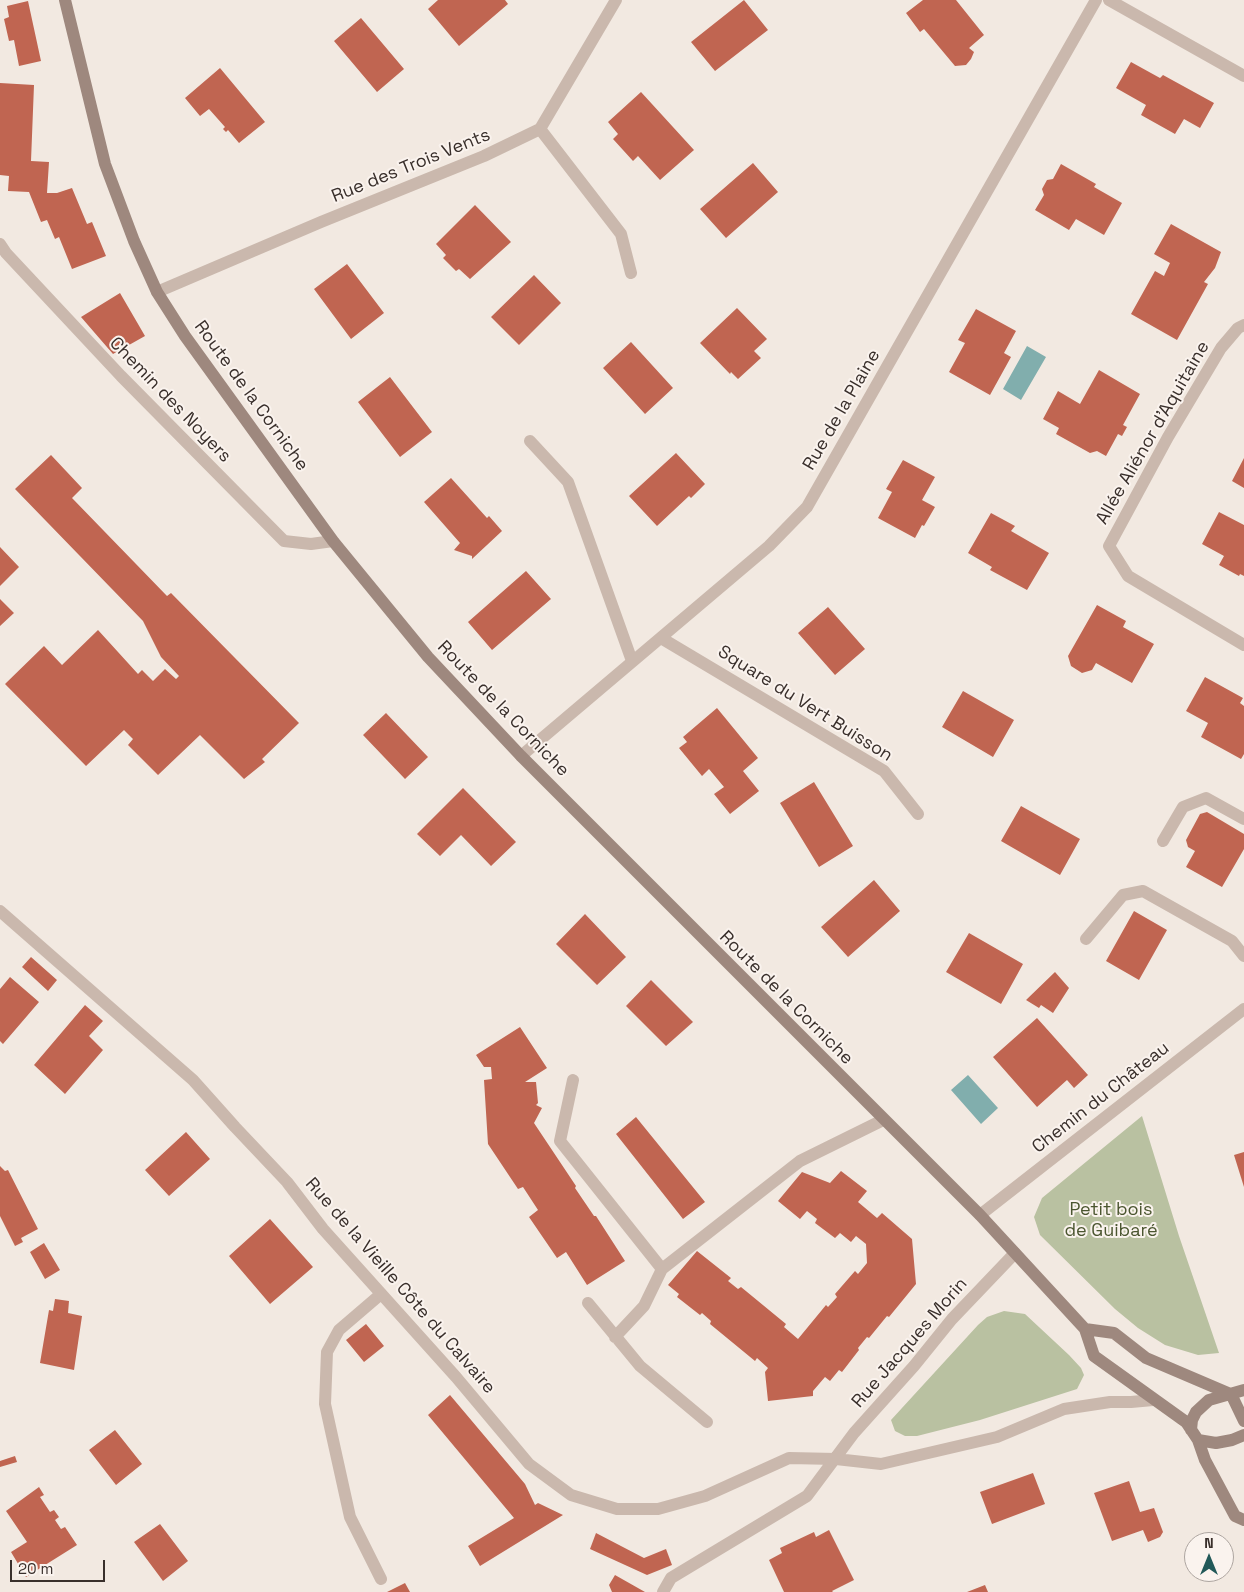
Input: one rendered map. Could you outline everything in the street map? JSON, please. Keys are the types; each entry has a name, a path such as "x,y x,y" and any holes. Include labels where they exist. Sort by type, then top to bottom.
{"street":[{"name":"Route de la Corniche","path":"65,0 104,164 134,241 157,292 185,336 333,540 428,657 521,756 980,1215 1085,1329 1094,1356 1186,1422 1235,1516 1244,1520"},
{"path":"616,0 540,129 621,234 631,273"},
{"name":"Rue de la Plaine","path":"521,756 769,546 807,507 1096,0"},
{"path":"1109,0 1244,76"},
{"name":"Rue des Trois Vents","path":"157,292 321,222 484,156 540,129"},
{"name":"Chemin des Noyers","path":"0,244 6,253 121,376 284,540 311,544 333,540"},
{"name":"Allée Aliénor d'Aquitaine","path":"1244,325 1238,328 1221,348 1168,437 1109,546 1128,576 1244,645"},
{"path":"530,441 568,482 632,661"},
{"name":"Square du Vert Buisson","path":"662,638 884,770 918,814"},
{"path":"1162,841 1182,807 1206,798 1244,820"},
{"path":"1086,939 1122,895 1142,890 1232,941 1244,956"},
{"name":"Rue de la Vieille Côte du Calvaire","path":"0,910 193,1080 287,1182 323,1229 463,1385 529,1464 571,1495 617,1508 658,1509 705,1496 789,1458 836,1459"},
{"name":"Chemin du Château","path":"980,1215 1244,1009"},
{"path":"572,1080 560,1141 662,1269"},
{"path":"615,1337 644,1306 662,1269 800,1161 883,1120"},
{"name":"Rue Jacques Morin","path":"663,1592 671,1578 807,1496 854,1434 914,1366 952,1319 1015,1253"},
{"path":"381,1294 339,1330 327,1352 325,1404 350,1517 381,1579"},
{"path":"588,1303 640,1366 707,1422"},
{"path":"1085,1329 1114,1333 1146,1358 1228,1393 1232,1396 1244,1421"},
{"path":"1244,1390 1228,1393 1210,1400 1201,1406 1192,1420 1194,1435 1216,1443 1232,1440 1244,1435"},
{"path":"836,1459 882,1464 997,1437 1064,1409 1110,1402 1153,1400"}],"green space":[{"name":"Petit bois de Guibaré","path":"1142,1116 1179,1236 1219,1353 1198,1355 1165,1345 1138,1328 1115,1309 1040,1235 1034,1217 1042,1198"},
{"path":"1004,1311 1025,1314 1069,1355 1081,1368 1084,1375 1077,1389 980,1420 917,1436 905,1436 895,1431 891,1420 978,1325 987,1317"}],"water":[{"path":"1027,346 1046,357 1021,400 1003,389"},
{"path":"968,1075 998,1108 981,1124 951,1090"}],"building":[{"path":"438,0 505,0 508,4 459,46 428,9"},
{"path":"744,0 768,30 715,71 691,42"},
{"path":"923,0 956,0 984,35 969,48 974,52 966,65 955,66 924,29 920,32 906,13"},
{"path":"28,1 41,61 19,66 14,40 9,41 4,19 9,17 7,6"},
{"path":"361,18 404,69 377,92 334,41"},
{"path":"1131,62 1160,78 1163,75 1214,103 1200,128 1184,119 1175,134 1141,115 1146,105 1116,88"},
{"path":"220,68 265,122 239,143 228,130 226,132 223,129 225,127 209,109 200,116 185,98"},
{"path":"0,83 34,85 31,161 49,162 47,193 57,193 72,188 87,224 92,222 106,256 72,269 59,237 55,239 47,220 41,222 29,192 8,191 9,176 0,175"},
{"path":"641,92 694,150 660,180 638,156 633,161 613,139 618,134 608,122"},
{"path":"753,163 778,192 726,238 700,209"},
{"path":"1061,164 1096,184 1094,187 1122,203 1104,235 1076,219 1069,230 1035,210 1044,195 1042,189 1047,180 1053,179"},
{"path":"475,205 511,242 470,279 459,269 456,271 443,258 446,255 436,244"},
{"path":"1171,224 1221,252 1215,268 1204,282 1208,284 1177,340 1131,314 1155,271 1164,276 1170,263 1154,254"},
{"path":"347,264 384,313 351,339 314,289"},
{"path":"534,275 561,303 519,345 491,317"},
{"path":"120,293 145,336 113,354 81,317"},
{"path":"737,308 767,339 754,351 761,358 738,379 731,372 730,374 700,343"},
{"path":"976,309 1016,331 1004,353 1011,357 990,395 949,372 965,343 958,340"},
{"path":"631,342 673,388 645,414 603,368"},
{"path":"1099,370 1140,394 1123,425 1127,427 1122,436 1118,434 1106,456 1097,451 1090,453 1056,434 1059,428 1043,419 1058,391 1080,404"},
{"path":"390,377 432,432 400,457 358,402"},
{"path":"676,453 705,484 691,498 689,496 657,526 629,496"},
{"path":"51,455 82,488 72,498 167,596 171,593 299,723 262,759 265,762 244,779 200,735 158,775 128,745 133,739 124,730 86,766 5,684 44,646 62,665 98,630 138,674 142,670 153,681 165,669 176,679 179,676 161,657 143,621 15,489"},
{"path":"1244,458 1244,488 1232,481"},
{"path":"903,460 935,477 922,500 935,507 915,538 878,518 892,492 886,489"},
{"path":"451,478 487,518 489,516 502,531 472,559 472,556 454,550 460,543 424,502"},
{"path":"1219,512 1244,525 1244,576 1240,574 1239,576 1219,565 1224,556 1202,544"},
{"path":"991,513 1015,526 1011,531 1049,553 1027,590 990,570 992,567 968,553"},
{"path":"0,547 19,567 0,586"},
{"path":"526,571 551,599 492,650 468,622"},
{"path":"0,599 14,613 0,626"},
{"path":"1097,605 1126,621 1123,627 1154,644 1132,683 1096,663 1092,670 1082,673 1071,666 1068,656"},
{"path":"828,607 865,649 835,675 798,633"},
{"path":"1205,677 1243,698 1240,703 1244,706 1244,754 1241,759 1201,737 1208,723 1186,711"},
{"path":"963,691 1014,720 993,757 942,727"},
{"path":"717,708 758,758 743,771 759,791 730,814 714,794 724,787 709,769 702,776 679,748 687,742 683,737"},
{"path":"386,713 428,757 405,779 363,735"},
{"path":"814,782 853,846 819,867 780,803"},
{"path":"463,788 516,842 491,866 461,835 440,856 417,834"},
{"path":"1021,806 1080,839 1060,875 1001,841"},
{"path":"1207,812 1244,834 1244,849 1222,887 1186,867 1195,851 1188,847 1186,840 1200,814"},
{"path":"874,880 900,911 848,957 821,927"},
{"path":"1134,911 1167,930 1139,980 1106,961"},
{"path":"585,914 626,957 597,985 556,944"},
{"path":"969,933 1023,964 1001,1004 946,972"},
{"path":"31,957 57,980 48,991 22,967"},
{"path":"1055,972 1069,988 1053,1013 1041,1005 1039,1008 1026,1000"},
{"path":"10,977 39,1002 3,1044 0,1041 0,989"},
{"path":"651,980 693,1022 666,1046 626,1006"},
{"path":"85,1005 103,1021 89,1036 103,1050 65,1094 34,1065"},
{"path":"1037,1018 1088,1075 1074,1088 1067,1080 1037,1107 993,1057"},
{"path":"520,1027 547,1068 525,1082 536,1082 538,1103 536,1105 542,1108 534,1123 576,1186 575,1188 594,1216 596,1216 625,1261 587,1285 566,1252 557,1258 529,1217 538,1210 523,1187 518,1189 488,1144 484,1080 492,1079 491,1067 484,1067 476,1055"},
{"path":"636,1117 705,1202 683,1219 616,1134"},
{"path":"186,1132 210,1159 169,1196 145,1170"},
{"path":"1244,1152 1244,1187 1234,1155"},
{"path":"0,1166 5,1171 8,1170 38,1229 21,1238 23,1242 15,1246 0,1216"},
{"path":"841,1171 867,1191 858,1202 877,1218 882,1213 912,1239 916,1284 889,1317 887,1316 869,1338 867,1337 842,1372 839,1370 830,1381 825,1377 813,1391 813,1396 768,1401 765,1372 768,1368 757,1358 755,1361 710,1324 711,1321 702,1313 700,1315 677,1297 679,1294 668,1285 697,1251 731,1278 728,1281 738,1289 741,1287 786,1324 784,1327 798,1339 826,1305 828,1307 837,1297 835,1294 855,1271 858,1274 867,1263 866,1244 856,1236 851,1242 840,1233 835,1238 815,1223 817,1219 807,1211 800,1219 778,1201 802,1172 830,1183"},
{"path":"270,1219 313,1267 270,1304 229,1256"},
{"path":"44,1243 60,1270 45,1279 30,1252"},
{"path":"55,1299 69,1301 68,1313 82,1316 74,1370 40,1363 49,1310 53,1311"},
{"path":"366,1324 384,1346 364,1362 346,1340"},
{"path":"450,1395 525,1484 535,1505 538,1503 563,1515 480,1566 468,1546 514,1518 428,1415"},
{"path":"115,1430 142,1464 116,1485 89,1450"},
{"path":"15,1456 17,1462 0,1467 0,1461"},
{"path":"1033,1473 1045,1504 992,1524 980,1492"},
{"path":"1129,1481 1140,1512 1154,1508 1163,1532 1160,1537 1148,1542 1143,1530 1112,1541 1094,1493"},
{"path":"39,1487 44,1495 40,1497 50,1512 54,1510 59,1517 55,1520 61,1529 65,1527 77,1545 26,1577 11,1552 27,1542 6,1511"},
{"path":"160,1524 188,1561 163,1581 134,1542"},
{"path":"829,1530 854,1580 833,1592 784,1592 769,1560 782,1553 780,1548 814,1532 816,1537"},
{"path":"596,1533 644,1558 666,1549 672,1565 647,1575 590,1549"},
{"path":"615,1575 645,1592 612,1592 609,1585"},
{"path":"405,1583 410,1592 387,1592"},
{"path":"985,1585 988,1592 967,1592"}]}
